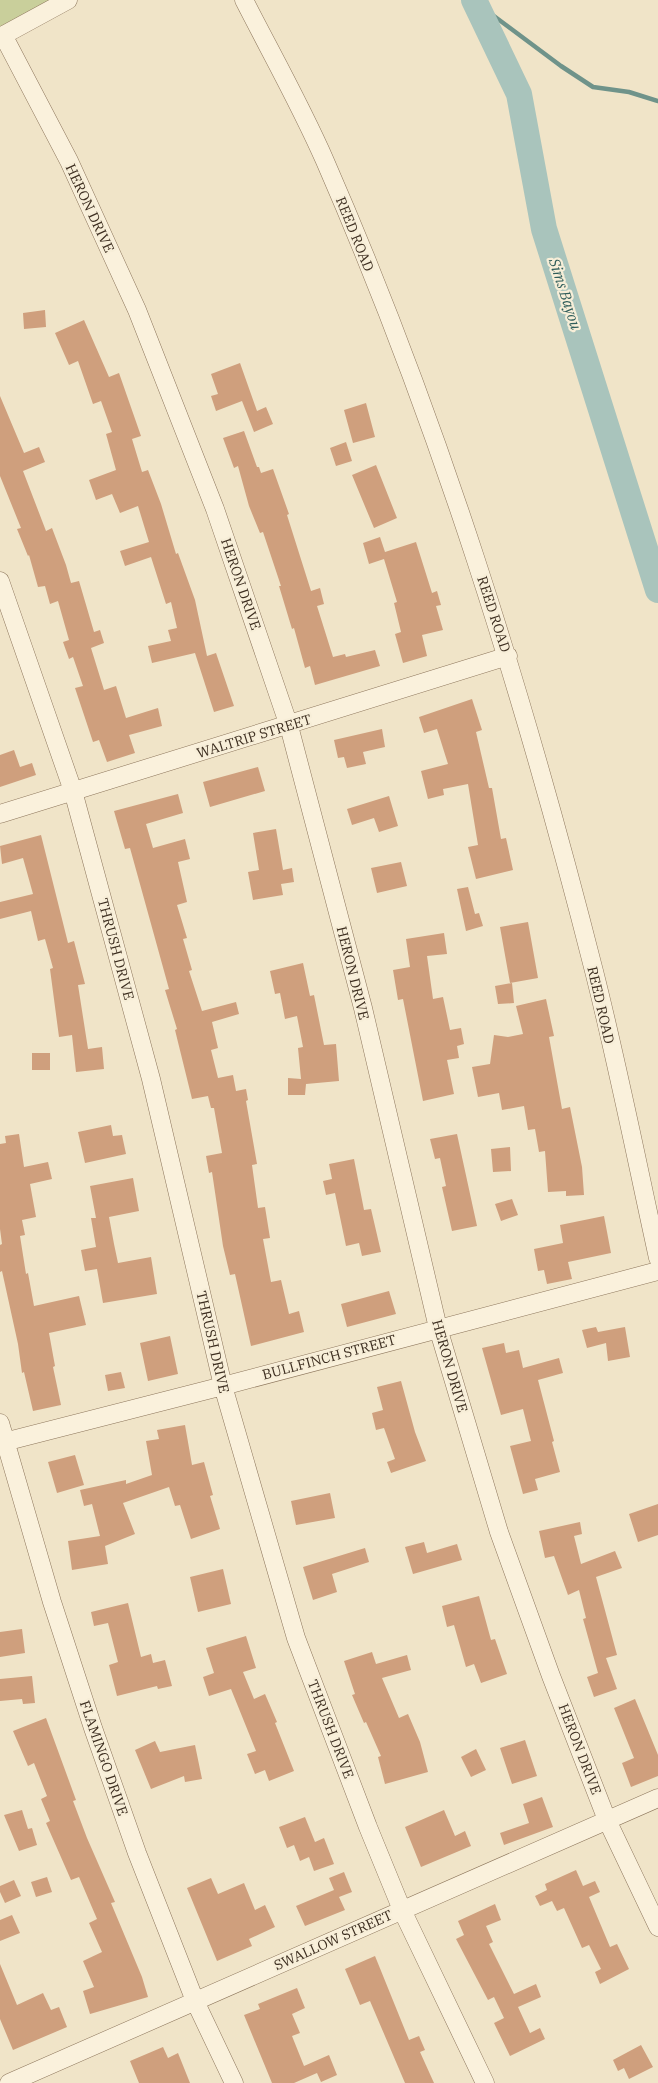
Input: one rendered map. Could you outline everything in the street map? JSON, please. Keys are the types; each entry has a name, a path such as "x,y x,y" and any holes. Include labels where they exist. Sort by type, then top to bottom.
{"street":[{"path":"2,36 68,0"},
{"name":"REED ROAD","path":"244,0 324,158 383,303 451,483 508,656 595,973 658,1258"},
{"name":"HERON DRIVE","path":"2,36 69,161 137,310 215,509 289,726 371,1043 438,1328 499,1532 551,1676 607,1820 658,1927"},
{"name":"THRUSH DRIVE","path":"0,580 73,791 151,1079 223,1386 296,1638 368,1827 402,1910 486,2083"},
{"name":"WALTRIP STREET","path":"0,814 289,726 508,656"},
{"name":"BULLFINCH STREET","path":"2,1442 223,1386 658,1271"},
{"name":"FLAMINGO DRIVE","path":"0,1423 2,1442 93,1728 138,1853 195,2001 234,2083"},
{"name":"SWALLOW STREET","path":"9,2083 658,1798"}],"green space":[{"path":"0,0 60,0 0,33"}],"building":[{"path":"45,310 46,327 24,329 23,313"},
{"path":"84,320 109,377 119,373 141,436 132,439 142,472 148,470 161,504 176,554 178,553 195,600 207,656 216,653 234,706 214,712 195,653 152,663 148,646 171,641 168,630 177,628 171,602 166,604 151,557 125,566 120,551 149,542 138,506 120,513 112,494 96,500 89,480 116,470 106,434 112,432 101,401 93,404 78,361 69,365 55,333"},
{"path":"240,363 257,411 266,407 273,424 254,432 242,401 216,411 211,396 218,394 211,374"},
{"path":"0,396 24,453 39,447 45,462 23,471 46,531 52,528 71,583 79,581 94,632 100,630 104,643 91,648 104,690 116,686 126,718 158,708 162,726 129,735 135,753 107,762 99,740 93,742 75,688 83,686 73,657 69,659 63,642 69,640 58,601 50,604 45,586 38,587 29,555 17,529 21,528 0,476"},
{"path":"366,403 375,437 353,443 344,410"},
{"path":"244,431 261,473 273,469 289,514 287,515 311,591 320,588 324,604 317,606 333,657 345,654 346,657 375,650 380,666 315,685 310,666 305,668 263,532 260,533 249,506 238,466 234,468 223,438"},
{"path":"346,442 352,461 336,466 330,448"},
{"path":"376,465 397,518 374,528 352,475"},
{"path":"380,537 385,552 416,542 432,593 437,591 441,605 436,606 443,630 422,635 427,656 403,663 395,634 401,632 394,603 397,602 384,559 369,564 363,543"},
{"path":"472,699 482,730 476,732 489,788 492,788 501,839 506,838 513,870 476,879 468,847 478,845 468,784 443,789 444,795 428,799 421,771 448,764 437,729 424,733 419,717"},
{"path":"382,729 385,747 363,752 366,764 347,768 344,757 338,758 334,740"},
{"path":"14,750 20,767 32,763 36,775 0,787 0,755"},
{"path":"258,767 265,791 210,807 203,782"},
{"path":"178,794 183,813 146,824 153,848 185,839 190,859 178,862 187,902 177,905 187,938 183,939 192,970 189,971 202,1011 236,1002 239,1014 212,1022 218,1048 211,1050 218,1078 233,1075 236,1091 246,1089 248,1100 246,1101 257,1164 252,1165 258,1208 265,1207 270,1238 263,1239 271,1282 281,1280 289,1314 299,1311 304,1332 251,1346 235,1274 230,1275 223,1246 212,1172 209,1173 206,1156 222,1153 214,1108 211,1108 208,1096 192,1099 175,1030 177,1029 165,990 169,989 130,848 125,849 114,811"},
{"path":"389,796 398,826 379,832 374,818 352,825 347,809"},
{"path":"276,829 283,870 292,868 294,882 281,884 283,895 253,900 248,872 259,870 253,833"},
{"path":"41,835 68,943 74,941 85,984 78,985 88,1049 102,1047 104,1069 76,1072 72,1035 59,1037 50,969 53,968 45,939 38,941 31,911 0,919 0,902 33,894 23,858 2,864 0,846"},
{"path":"401,862 407,886 377,893 371,868"},
{"path":"468,887 475,914 479,913 483,926 466,931 457,889"},
{"path":"528,922 538,978 510,983 500,927"},
{"path":"444,933 447,954 427,956 433,999 443,997 450,1030 461,1028 464,1044 457,1046 459,1058 447,1060 454,1094 423,1101 403,999 398,1000 393,970 410,967 406,939"},
{"path":"303,963 310,996 314,995 324,1045 336,1044 339,1081 306,1084 305,1095 288,1095 288,1078 301,1079 298,1048 303,1047 297,1016 285,1019 280,993 275,994 270,971"},
{"path":"512,983 514,1003 498,1004 495,986"},
{"path":"546,999 554,1036 549,1037 562,1109 570,1107 582,1167 584,1195 566,1196 566,1191 548,1192 545,1151 539,1152 535,1129 528,1130 524,1106 502,1110 499,1093 478,1097 472,1067 490,1064 494,1035 508,1037 523,1034 516,1006"},
{"path":"32,1053 50,1053 50,1070 32,1070"},
{"path":"111,1125 113,1136 122,1135 126,1154 85,1163 78,1132"},
{"path":"19,1134 24,1167 48,1162 52,1179 30,1184 36,1217 22,1220 25,1235 20,1236 26,1274 28,1273 34,1306 79,1296 86,1325 49,1333 55,1366 53,1367 61,1405 33,1411 24,1372 22,1373 18,1344 2,1271 0,1272 0,1245 2,1244 0,1229 0,1144 6,1143 5,1136"},
{"path":"457,1134 477,1226 452,1231 442,1187 446,1186 440,1158 435,1159 430,1139"},
{"path":"510,1147 511,1171 493,1172 491,1149"},
{"path":"354,1159 364,1210 371,1209 381,1252 362,1256 359,1243 346,1246 335,1193 326,1195 323,1181 332,1179 329,1164"},
{"path":"133,1178 139,1211 109,1217 114,1244 118,1263 151,1257 157,1294 103,1303 97,1269 85,1271 81,1250 96,1247 91,1218 96,1218 90,1186"},
{"path":"512,1199 518,1215 501,1221 495,1204"},
{"path":"604,1216 611,1253 568,1262 572,1279 547,1284 544,1270 538,1271 534,1249 563,1243 560,1225"},
{"path":"389,1291 396,1314 347,1327 341,1304"},
{"path":"596,1327 598,1332 625,1327 630,1357 608,1361 606,1343 587,1348 582,1330"},
{"path":"170,1336 178,1374 148,1381 140,1343"},
{"path":"504,1343 506,1353 519,1350 523,1368 559,1358 563,1373 538,1380 560,1472 535,1479 538,1490 523,1494 510,1446 531,1441 523,1409 501,1415 482,1348"},
{"path":"121,1372 125,1388 108,1391 105,1375"},
{"path":"401,1381 415,1432 426,1461 391,1473 387,1462 395,1459 384,1428 376,1430 372,1413 383,1410 377,1387"},
{"path":"185,1425 192,1465 204,1462 213,1495 210,1496 220,1529 191,1539 180,1505 175,1506 169,1487 123,1503 135,1534 105,1546 108,1564 72,1570 68,1541 100,1536 92,1504 84,1506 80,1490 126,1480 126,1484 152,1475 146,1441 159,1439 157,1430"},
{"path":"75,1455 84,1485 57,1493 48,1462"},
{"path":"330,1493 335,1518 296,1525 291,1501"},
{"path":"658,1504 658,1535 638,1542 629,1514"},
{"path":"580,1522 582,1534 574,1536 581,1564 615,1551 622,1568 596,1577 617,1655 606,1658 617,1689 594,1697 587,1677 598,1673 583,1619 586,1618 579,1590 568,1595 554,1556 545,1558 539,1531"},
{"path":"424,1542 427,1553 457,1544 462,1560 413,1574 405,1547"},
{"path":"365,1548 369,1562 332,1574 337,1592 313,1600 303,1567"},
{"path":"223,1569 231,1604 198,1612 190,1577"},
{"path":"479,1596 491,1640 495,1639 507,1674 481,1683 474,1664 466,1667 454,1625 447,1627 442,1606"},
{"path":"128,1603 141,1657 151,1654 153,1663 165,1660 172,1686 158,1689 157,1686 117,1696 109,1665 118,1662 108,1623 94,1626 91,1612"},
{"path":"22,1629 25,1653 0,1657 0,1632"},
{"path":"246,1636 256,1668 243,1672 254,1699 265,1694 294,1771 269,1781 265,1770 255,1774 247,1754 256,1751 231,1689 209,1696 203,1677 214,1673 206,1648"},
{"path":"372,1652 376,1664 407,1655 411,1670 382,1678 399,1718 408,1714 420,1742 428,1772 385,1784 378,1757 381,1756 352,1695 355,1694 344,1661"},
{"path":"32,1676 35,1703 23,1704 22,1699 0,1701 0,1679"},
{"path":"635,1699 658,1755 658,1776 631,1787 622,1763 634,1758 614,1708"},
{"path":"46,1718 76,1800 73,1801 115,1902 111,1903 142,1977 148,1997 90,2014 83,1991 94,1987 83,1961 102,1952 89,1923 97,1919 79,1877 71,1880 46,1823 50,1821 41,1799 47,1796 34,1763 28,1766 13,1731"},
{"path":"525,1740 537,1776 512,1784 500,1748"},
{"path":"155,1741 160,1752 195,1745 202,1779 185,1782 184,1776 151,1789 135,1750"},
{"path":"476,1749 486,1770 471,1777 461,1757"},
{"path":"542,1797 553,1827 504,1845 500,1833 529,1823 523,1804"},
{"path":"22,1810 28,1829 32,1828 37,1845 19,1851 4,1815"},
{"path":"444,1810 455,1836 465,1831 471,1846 421,1867 405,1827"},
{"path":"305,1817 315,1842 324,1838 334,1864 314,1871 309,1857 300,1861 294,1845 287,1848 279,1827"},
{"path":"576,1870 583,1886 595,1881 600,1892 589,1897 610,1947 617,1944 629,1969 600,1984 595,1972 601,1969 589,1945 582,1948 564,1908 557,1911 552,1901 540,1906 535,1896 547,1890 545,1884"},
{"path":"344,1872 352,1892 339,1897 345,1910 305,1926 296,1906 334,1890 329,1878"},
{"path":"47,1877 52,1892 36,1897 31,1882"},
{"path":"211,1878 218,1894 244,1883 255,1910 265,1905 275,1927 249,1939 252,1946 217,1961 187,1888"},
{"path":"14,1880 21,1896 5,1903 0,1892 0,1886"},
{"path":"495,1904 501,1920 486,1926 493,1942 489,1944 514,1994 536,1984 541,1997 518,2007 530,2033 540,2028 545,2039 510,2056 494,2023 504,2018 494,1997 488,2000 456,1939 464,1935 458,1921"},
{"path":"12,1915 20,1933 0,1941 0,1920"},
{"path":"375,1956 409,2040 419,2036 425,2050 420,2052 434,2083 405,2083 370,2001 360,2005 345,1969"},
{"path":"0,1964 17,2005 43,1993 51,2010 59,2007 67,2027 13,2050 0,2019"},
{"path":"297,1988 305,2008 292,2014 300,2033 292,2036 304,2066 329,2055 337,2075 321,2082 317,2073 294,2083 272,2083 244,2015 260,2009 258,2004"},
{"path":"641,2045 653,2067 629,2079 624,2068 618,2071 613,2060"},
{"path":"163,2047 168,2058 178,2053 190,2083 139,2083 130,2061"}],"waterway":[{"name":"Sims Bayou","path":"474,0 519,94 544,229 658,590"},
{"path":"475,2 561,66 593,87 629,92 658,101"}]}
